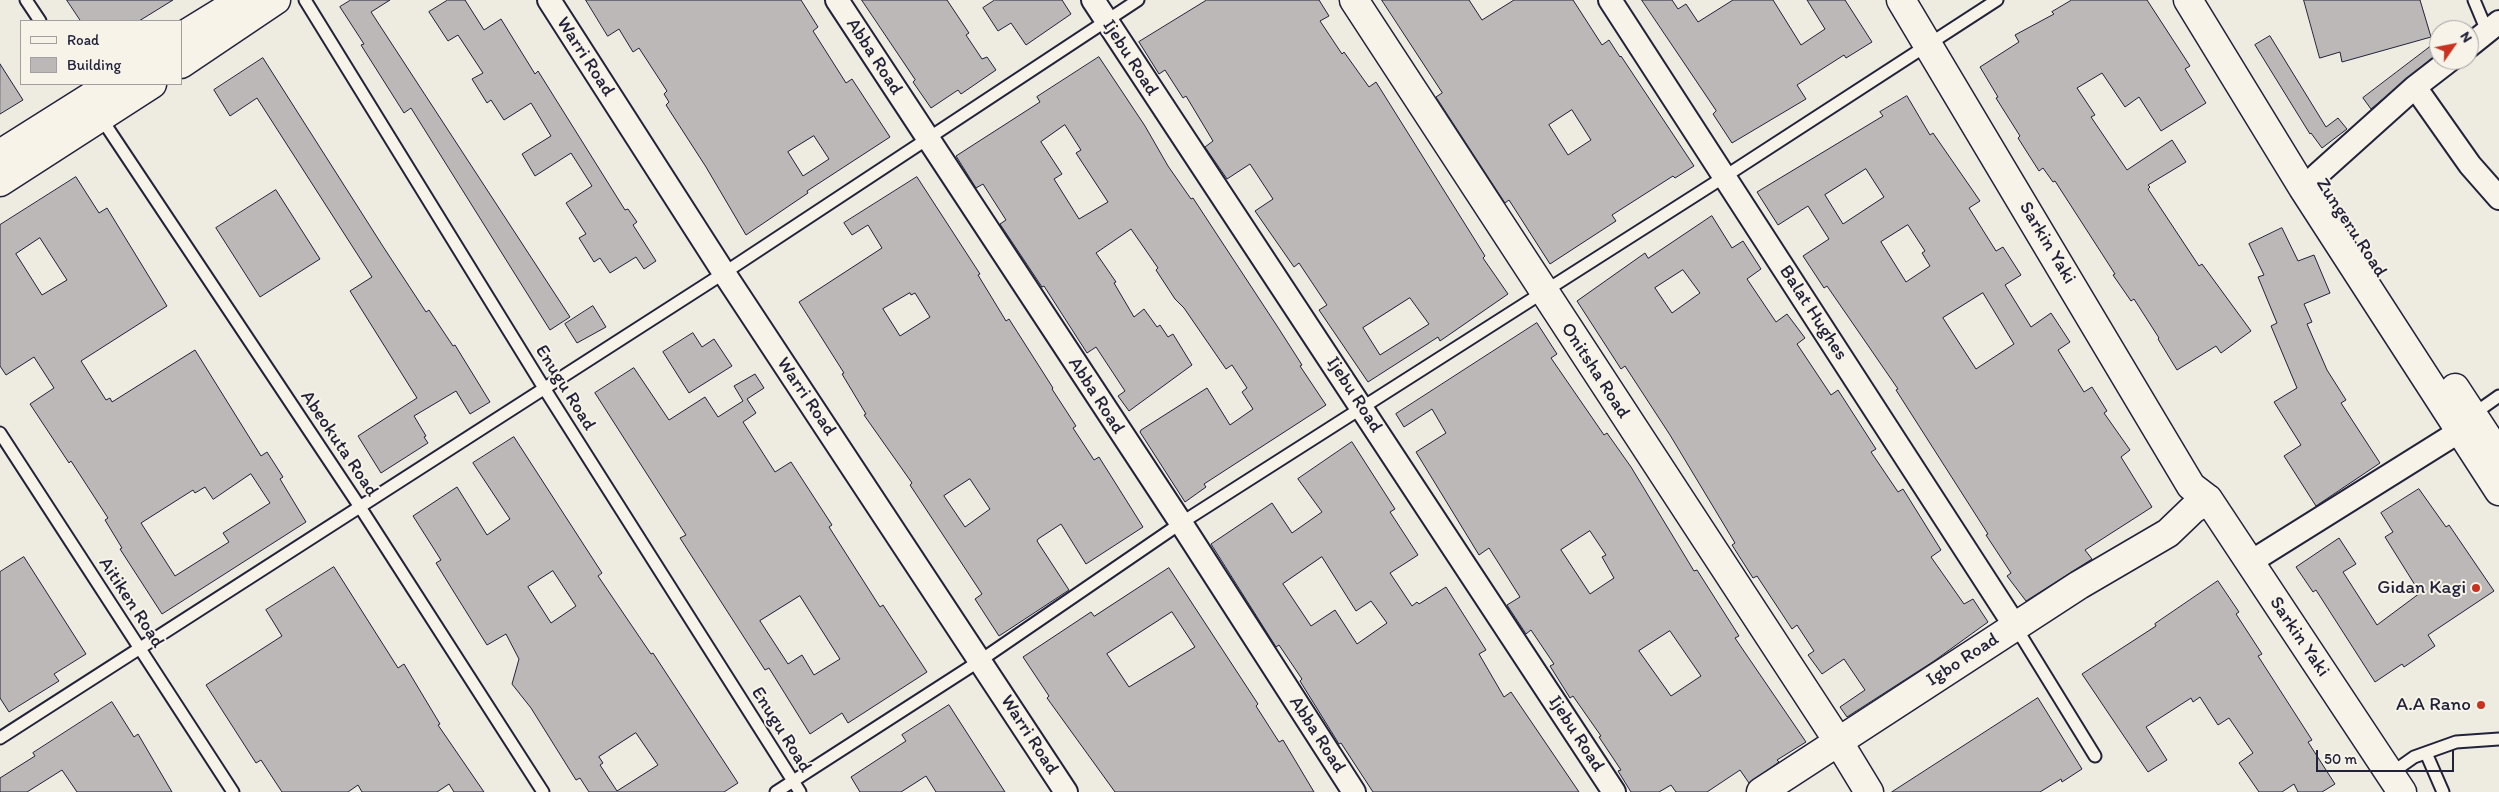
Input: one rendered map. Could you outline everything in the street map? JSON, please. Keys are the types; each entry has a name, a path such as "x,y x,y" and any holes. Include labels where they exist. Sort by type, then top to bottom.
{"street":[{"path":"182,37 241,0"},
{"path":"182,63 276,0"},
{"name":"Warri Road","path":"549,0 724,274 981,660 1066,792"},
{"name":"Abba Road","path":"837,0 926,139 1181,524 1354,792"},
{"name":"Ijebu Road","path":"1093,0 1614,792"},
{"name":"Onitsha Road","path":"1354,0 1838,741 1869,792"},
{"name":"Balat Hughes","path":"1610,0 2015,626"},
{"name":"Sarkin Yaki","path":"1901,0 2202,506 2249,562 2390,786"},
{"path":"2188,0 2303,188 2466,423 2499,491"},
{"name":"Zungeru Road","path":"2205,0 2317,175 2466,423 2499,455"},
{"path":"2479,38 2493,27"},
{"path":"2317,175 2414,87 2437,70"},
{"path":"0,154 97,97 148,85"},
{"path":"2414,87 2470,165 2499,198"},
{"path":"0,182 97,97"},
{"path":"2249,562 2466,423"},
{"path":"2202,506 2301,671 2390,786"},
{"name":"Igbo Road","path":"1761,792 2079,585 2168,533 2202,506"}],"lane":[{"path":"26,0 39,20"},
{"name":"Enugu Road","path":"305,0 544,388 800,792"},
{"path":"0,738 724,274 1138,0"},
{"path":"776,792 981,660 1181,524 1724,177 1996,0"},
{"path":"2474,0 2493,27"},
{"name":"Abeokuta Road","path":"97,97 543,792"},
{"path":"2466,423 2499,396"},
{"name":"Aitiken Road","path":"0,433 233,792"},
{"path":"2015,626 2095,756"},
{"path":"2390,786 2414,757 2456,742 2499,739"},
{"path":"2426,753 2443,792"}],"building":[{"path":"67,0 173,0 141,20 80,20"},
{"path":"351,0 390,0 371,12 570,317 550,330 411,108 404,113 361,45 364,44 340,7"},
{"path":"448,0 465,0 484,30 501,19 535,74 538,71 625,210 628,209 637,222 633,225 656,261 644,269 636,257 610,273 600,258 594,262 579,238 586,234 566,203 592,186 571,153 535,176 522,154 551,136 531,103 504,120 491,100 487,103 472,79 483,73 458,35 448,41 429,12"},
{"path":"586,0 801,0 818,27 813,31 846,83 852,79 890,137 807,191 808,193 746,235 706,167 666,105 669,102 664,94 667,91 639,48 633,52 619,29 608,36","holes":["814,136 829,159 803,176 788,152"]},
{"path":"862,0 947,0 969,33 966,35 982,59 987,57 996,70 961,94 958,90 931,108 913,82 915,80"},
{"path":"995,0 1062,0 1071,14 1026,45 1011,23 998,31 983,8"},
{"path":"1207,0 1319,0 1329,16 1320,21 1342,54 1344,52 1369,87 1376,82 1485,256 1483,258 1508,294 1440,341 1438,337 1368,382 1319,310 1327,305 1299,263 1294,267 1255,211 1273,199 1250,164 1227,179 1205,147 1213,141 1186,96 1183,98 1165,70 1159,74 1139,42","holes":["1410,298 1429,324 1380,355 1363,328"]},
{"path":"1382,0 1469,0 1482,20 1514,0 1573,0 1602,45 1609,40 1621,56 1694,166 1675,178 1673,176 1612,215 1616,221 1550,264 1509,200 1505,203 1436,97 1442,93","holes":["1572,110 1591,140 1568,155 1549,125"]},
{"path":"1642,0 1672,0 1678,9 1686,4 1698,22 1733,0 1773,0 1801,45 1825,29 1807,0 1845,0 1872,42 1846,58 1844,55 1797,85 1806,99 1732,143 1713,114 1716,111"},
{"path":"2072,0 2147,0 2190,66 2185,69 2206,103 2161,131 2139,97 2125,107 2102,73 2077,88 2095,115 2091,117 2127,170 2172,140 2186,162 2148,185 2150,187 2148,189 2199,266 2202,264 2251,331 2221,353 2216,346 2177,370 2134,299 2131,301 2113,275 2115,274 2055,181 2053,182 2043,168 2039,171 2018,138 2020,136 1996,98 1998,97 1980,67 2019,42 2015,35 2054,14 2052,12"},
{"path":"2304,0 2420,0 2429,30 2429,38 2342,62 2340,52 2320,58"},
{"path":"2270,36 2326,127 2338,118 2347,129 2322,148 2310,134 2255,45"},
{"path":"2429,48 2429,60 2371,109 2363,98"},
{"path":"1099,57 1145,126 1168,166 1191,199 1193,198 1279,329 1302,365 1300,366 1326,405 1204,484 1206,487 1185,502 1140,432 1141,430 1207,388 1230,425 1253,409 1242,392 1247,388 1232,365 1226,369 1184,308 1175,299 1156,270 1158,268 1131,229 1096,253 1116,282 1114,283 1134,317 1144,309 1157,327 1160,325 1168,337 1173,334 1192,365 1129,411 1118,396 1125,391 1096,347 1087,353 1044,286 1042,287 1000,224 1006,220 983,184 976,188 956,156 1040,102 1037,97","holes":["1065,125 1081,150 1076,153 1108,202 1079,219 1054,179 1062,174 1041,142"]},
{"path":"263,58 426,312 429,310 453,346 455,345 490,402 470,414 456,391 414,416 428,443 381,473 358,436 417,398 350,291 372,277 257,98 230,116 214,90"},
{"path":"0,64 23,100 0,114"},
{"path":"1907,96 1930,135 1933,133 1980,201 1969,208 1996,251 2003,247 2021,275 2005,285 2031,327 2051,313 2070,342 2058,350 2084,392 2092,387 2107,411 2104,413 2130,450 2121,457 2152,507 2085,550 2092,559 2026,601 2007,576 2011,573 1896,390 1898,389 1827,286 1824,288 1803,256 1829,239 1808,206 1778,225 1757,192 1883,116 1880,112","holes":["1866,169 1884,197 1843,224 1825,195","1908,225 1925,251 1922,253 1930,266 1906,282 1881,242","1983,293 2014,344 1976,369 1943,318"]},
{"path":"76,177 99,213 107,208 167,306 81,361 106,400 110,398 112,402 195,350 261,456 267,452 283,477 280,479 306,522 162,614 120,549 122,548 105,520 108,518 71,461 69,463 30,404 54,388 34,357 6,375 0,366 0,225","holes":["40,238 67,280 42,295 16,254","251,474 270,503 223,533 229,542 175,576 141,523 193,490 195,493 205,487 213,499"]},
{"path":"917,177 980,274 978,275 1006,321 1009,319 1053,388 1076,426 1073,428 1094,460 1099,457 1143,527 1086,564 1061,524 1038,539 1037,541 1069,590 999,636 975,599 982,594 910,485 912,483 864,415 866,414 842,374 844,373 799,302 882,248 868,225 852,235 844,223","holes":["910,293 911,295 915,293 930,317 900,336 883,309","970,479 990,509 965,527 944,496"]},
{"path":"276,190 320,259 260,297 216,228"},
{"path":"1712,216 1732,248 1743,241 1761,269 1747,279 1776,322 1787,314 1805,338 1797,344 1831,395 1838,390 1876,449 1871,452 1898,492 1903,489 1941,550 1931,557 1964,604 1973,599 1988,622 1934,661 1847,717 1840,707 1865,690 1844,659 1822,674 1808,655 1814,651 1797,625 1792,629 1757,576 1753,578 1732,545 1735,543 1670,435 1625,366 1621,369 1577,301 1645,253 1648,258","holes":["1683,270 1700,293 1672,313 1655,288"]},
{"path":"2282,228 2298,261 2314,255 2330,293 2304,304 2312,322 2307,324 2327,370 2346,400 2341,403 2380,463 2316,506 2284,456 2301,445 2274,402 2297,388 2271,326 2277,323 2258,277 2264,275 2249,244"},
{"path":"593,306 606,327 577,343 565,324"},
{"path":"1537,323 1557,354 1551,358 1604,435 1607,433 1631,467 1694,571 1697,570 1739,636 1735,638 1806,742 1777,760 1779,762 1749,783 1740,770 1707,792 1676,792 1671,785 1659,792 1631,792 1618,771 1621,770 1599,737 1601,736 1573,696 1570,698 1550,666 1554,664 1531,630 1526,634 1507,605 1520,597 1489,548 1479,555 1416,452 1446,433 1432,409 1404,427 1396,414","holes":["1590,531 1606,555 1602,557 1614,578 1590,594 1561,550","1670,631 1701,676 1671,696 1639,651"]},
{"path":"693,333 702,347 714,339 732,366 689,393 663,352"},
{"path":"634,368 669,420 705,397 718,417 743,401 734,386 755,374 764,388 747,399 756,413 743,422 775,472 791,462 832,525 829,527 880,607 883,605 927,672 848,723 842,713 810,734 769,668 765,670 680,538 686,535 595,393","holes":["800,596 840,659 814,675 802,655 788,664 760,621"]},
{"path":"514,437 602,573 598,576 651,654 653,653 738,783 724,792 589,792 580,778 576,780 531,708 512,684 519,659 506,634 487,645 436,563 441,560 413,516 457,487 487,535 510,519 473,463","holes":["553,571 576,606 551,623 528,587","636,733 658,765 617,791 600,765 603,763 599,757"]},
{"path":"1352,442 1395,509 1390,512 1418,555 1390,573 1412,606 1417,602 1419,604 1446,587 1486,650 1479,654 1504,697 1511,692 1579,792 1373,792 1341,743 1339,744 1300,681 1302,679 1279,645 1276,647 1211,544 1272,503 1292,533 1322,512 1298,479","holes":["1322,557 1356,611 1371,601 1387,623 1357,644 1335,610 1311,626 1283,584"]},
{"path":"2419,489 2446,527 2449,525 2494,591 2428,635 2435,646 2404,667 2402,664 2375,682 2316,590 2313,592 2296,567 2339,538 2356,564 2343,572 2377,625 2420,593 2385,537 2393,532 2381,513"},
{"path":"24,557 86,654 54,674 59,681 9,712 0,698 0,572"},
{"path":"334,567 398,668 404,664 440,724 438,725 484,792 454,792 449,784 437,792 362,792 358,785 348,792 282,792 261,760 256,763 206,685 282,636 266,610"},
{"path":"1169,568 1258,704 1256,706 1279,742 1283,740 1314,792 1115,792 1047,698 1049,696 1023,657 1091,612 1094,616","holes":["1172,612 1195,647 1129,687 1107,654"]},
{"path":"2218,581 2239,612 2236,614 2262,654 2258,656 2312,740 2308,742 2335,784 2322,792 2298,792 2294,784 2282,792 2259,792 2239,763 2253,753 2229,718 2218,725 2200,697 2193,702 2191,698 2146,727 2167,760 2148,772 2082,674 2156,626 2155,624"},
{"path":"2038,698 2082,769 2062,782 2061,779 2040,792 1892,792"},
{"path":"112,702 134,737 138,734 172,792 77,792 62,770 27,792 0,792 0,778 35,756 33,753"},
{"path":"949,705 1005,792 936,792 926,776 901,792 860,792 851,777 906,741 902,735"}],"place":[{"name":"Gidan Kagi","path":"2476,588"},
{"name":"A.A Rano","path":"2481,705"}]}
